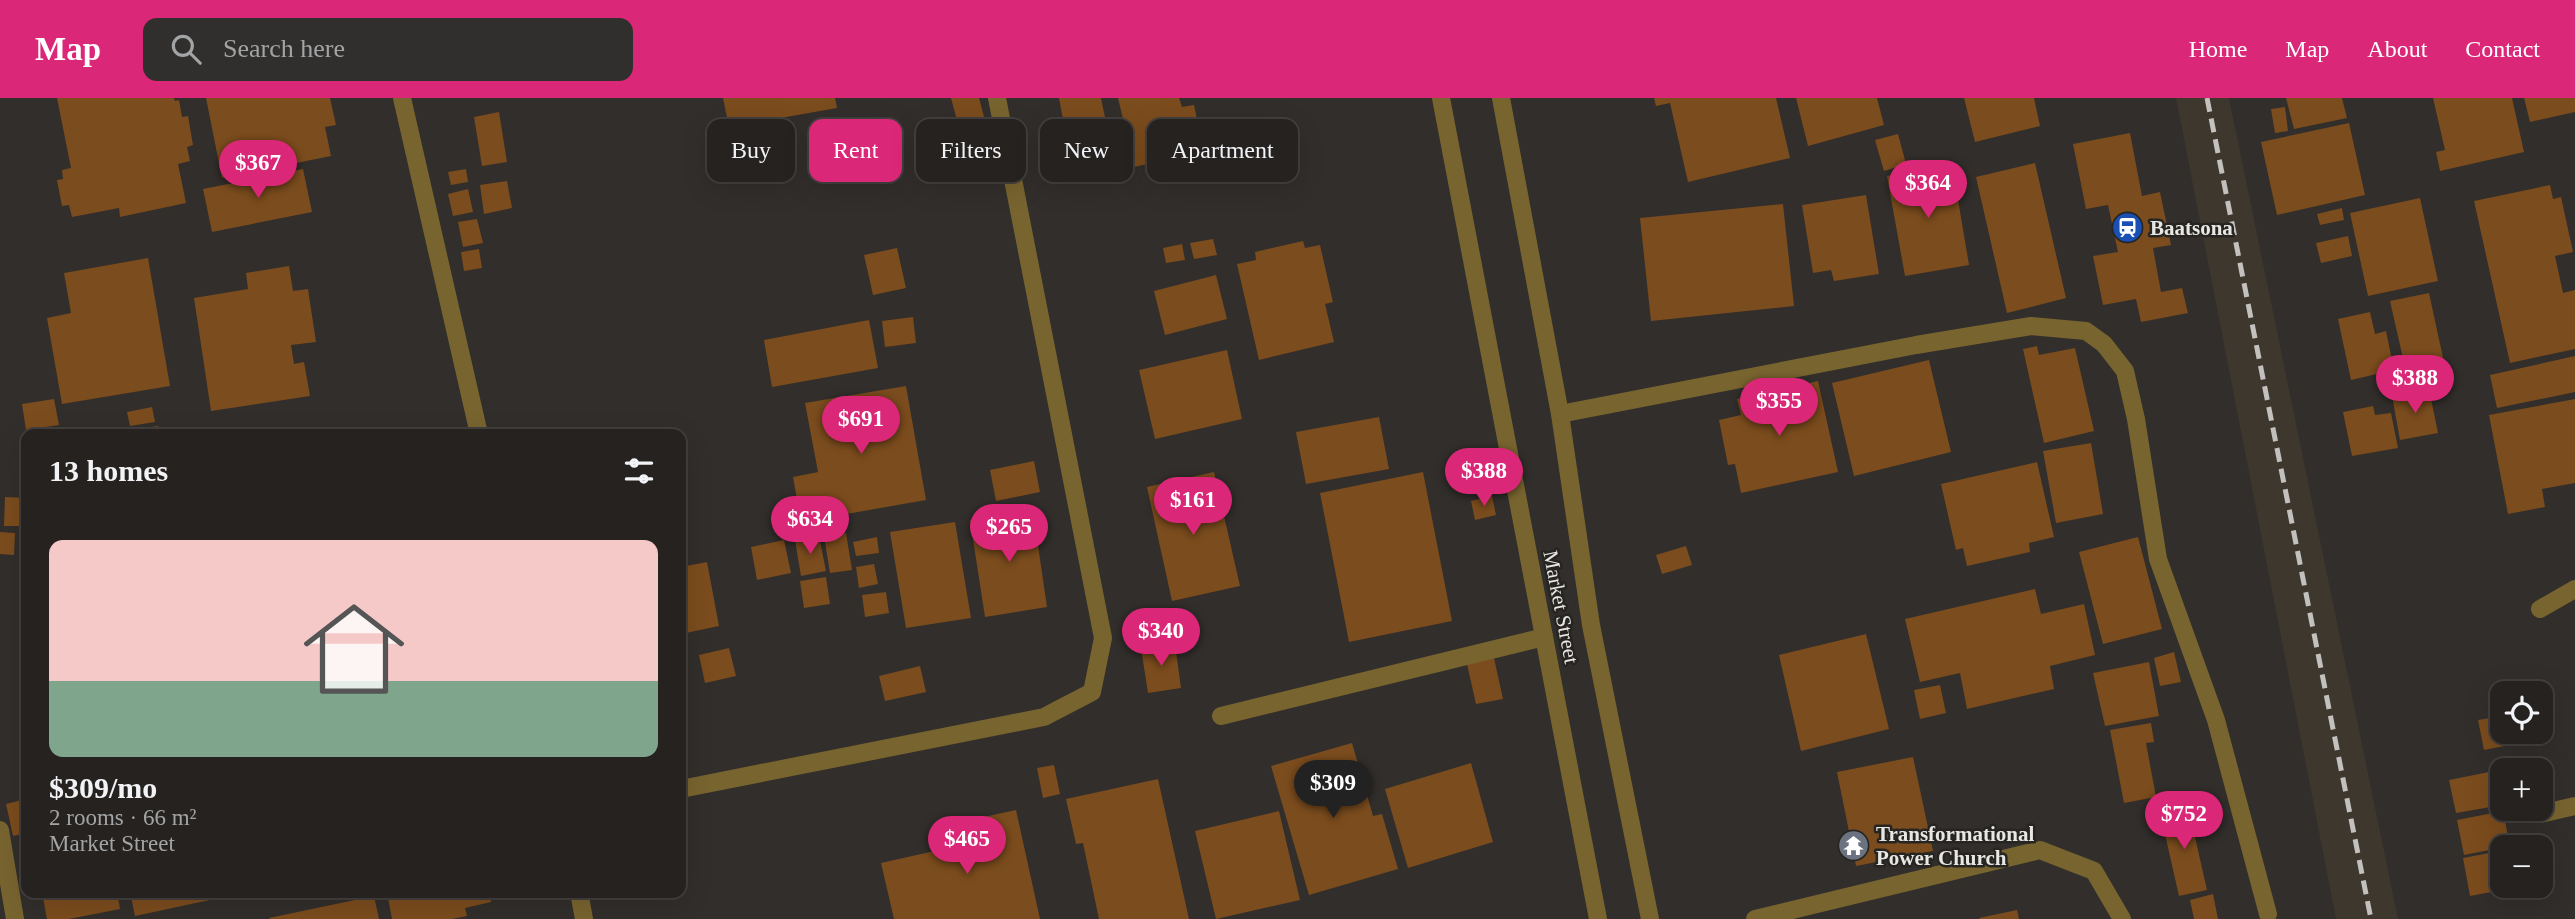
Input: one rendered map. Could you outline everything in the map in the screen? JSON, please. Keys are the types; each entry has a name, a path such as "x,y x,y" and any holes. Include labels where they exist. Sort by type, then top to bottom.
{"street":[{"path":"402,98 478,429"},
{"path":"686,788 1044,717 1091,692 1103,638 997,98"},
{"name":"Market Street","path":"1441,98 1598,919"},
{"name":"Market Street","path":"1501,98 1560,414 1591,625 1650,919"},
{"path":"1560,414 1916,345 2031,326 2086,331 2104,344 2125,371 2136,419 2158,559 2216,720 2268,914"},
{"path":"2540,609 2575,589"},
{"path":"1221,716 1544,637"},
{"path":"2553,811 2575,806"},
{"path":"0,830 15,919"},
{"path":"1755,919 2040,850 2094,871 2122,919"},
{"path":"580,898 584,919"}],"shaded area":[{"path":"2176,98 2229,98 2398,919 2336,919"}],"building":[{"path":"57,98 179,100 182,117 188,116 193,145 187,147 190,161 178,164 186,203 120,217 119,208 72,217 69,205 62,206 57,180 63,179 62,170 71,168"},
{"path":"206,98 330,98 336,125 325,127 331,156 222,178"},
{"path":"723,98 835,98 837,108 774,119 727,119"},
{"path":"951,98 979,98 985,119 957,119"},
{"path":"1059,98 1101,98 1105,119 1063,119"},
{"path":"1118,98 1179,98 1182,107 1194,105 1197,119 1147,119 1147,164 1133,167 1133,119 1123,119"},
{"path":"1654,98 1776,98 1790,158 1688,182 1670,103 1656,106"},
{"path":"1796,98 1877,98 1884,125 1808,146"},
{"path":"1964,98 2034,98 2040,126 1975,142"},
{"path":"2286,98 2342,98 2347,118 2294,129"},
{"path":"2433,98 2512,98 2524,152 2440,171 2436,152 2445,150"},
{"path":"2524,98 2575,98 2575,112 2530,122"},
{"path":"2285,107 2288,131 2275,133 2271,109"},
{"path":"499,112 507,162 482,166 474,117"},
{"path":"2349,123 2365,195 2277,215 2261,142"},
{"path":"2130,133 2142,196 2160,192 2171,245 2153,248 2161,292 2182,288 2188,313 2141,322 2136,299 2103,305 2093,256 2118,252 2108,205 2086,209 2073,144"},
{"path":"1898,134 1906,164 1884,171 1875,140"},
{"path":"2035,163 2066,298 2007,313 1976,177"},
{"path":"1952,164 1969,265 1905,276 1887,176"},
{"path":"303,169 312,212 212,232 203,189"},
{"path":"466,169 468,182 451,185 448,172"},
{"path":"507,181 512,208 484,214 480,185"},
{"path":"2550,185 2553,199 2561,197 2573,252 2555,256 2563,293 2575,290 2575,349 2510,363 2474,201"},
{"path":"468,189 473,212 453,216 448,194"},
{"path":"1866,195 1879,274 1834,281 1831,270 1813,273 1802,205"},
{"path":"2420,198 2438,281 2368,296 2350,213"},
{"path":"1783,204 1794,306 1651,321 1640,218"},
{"path":"2342,208 2344,220 2320,225 2317,214"},
{"path":"477,219 483,243 463,247 458,222"},
{"path":"2348,236 2352,256 2321,263 2316,243"},
{"path":"1213,239 1217,255 1194,259 1190,243"},
{"path":"1303,241 1305,248 1320,245 1333,302 1325,304 1334,342 1259,360 1237,264 1256,260 1255,252"},
{"path":"1182,244 1185,260 1166,263 1163,248"},
{"path":"897,248 906,288 873,295 864,255"},
{"path":"479,249 482,268 464,271 461,252"},
{"path":"148,258 170,386 62,404 47,318 71,313 64,273"},
{"path":"289,266 293,291 308,289 316,342 291,345 294,364 304,362 310,396 211,411 194,298 248,289 246,273"},
{"path":"1216,275 1227,319 1165,335 1154,291"},
{"path":"2429,293 2445,367 2407,376 2390,301"},
{"path":"2370,312 2375,334 2386,331 2394,370 2351,380 2338,319"},
{"path":"913,317 916,343 885,347 882,321"},
{"path":"869,320 878,368 772,387 764,340"},
{"path":"2037,346 2039,355 2075,348 2094,431 2044,443 2023,349"},
{"path":"1227,350 1242,419 1155,439 1139,370"},
{"path":"2575,356 2575,392 2497,408 2490,375"},
{"path":"1929,360 1951,452 1854,476 1832,383"},
{"path":"1818,381 1838,472 1741,493 1735,464 1728,465 1719,420 1741,415 1737,399"},
{"path":"906,386 926,500 801,522 793,477 818,472 805,403"},
{"path":"2429,389 2438,433 2400,440 2392,396"},
{"path":"54,399 59,425 26,429 22,404"},
{"path":"2575,399 2575,483 2542,489 2545,507 2508,514 2489,415"},
{"path":"2373,406 2375,415 2391,413 2398,448 2352,456 2343,412"},
{"path":"152,407 155,422 130,426 127,412"},
{"path":"1379,417 1389,469 1306,484 1296,432"},
{"path":"158,426 158,429 138,429"},
{"path":"2091,443 2103,514 2056,523 2043,451"},
{"path":"1034,461 1040,492 996,501 990,470"},
{"path":"2037,462 2054,537 2029,543 2030,552 1967,566 1963,548 1956,550 1941,484"},
{"path":"1214,472 1240,586 1172,601 1147,487"},
{"path":"1423,472 1452,621 1349,642 1320,493"},
{"path":"1492,496 1496,515 1475,520 1471,501"},
{"path":"5,497 21,498 21,526 4,526"},
{"path":"1033,511 1047,607 985,617 970,520"},
{"path":"955,522 971,618 906,628 890,532"},
{"path":"0,532 15,533 14,555 0,554"},
{"path":"846,533 852,570 830,573 824,536"},
{"path":"819,536 826,571 801,576 795,540"},
{"path":"877,537 879,553 856,556 853,542"},
{"path":"2138,537 2162,629 2103,644 2079,552"},
{"path":"784,540 791,573 757,580 751,547"},
{"path":"1686,546 1692,565 1662,574 1656,555"},
{"path":"707,562 719,626 686,633 686,566"},
{"path":"874,564 878,584 859,588 856,567"},
{"path":"826,577 830,604 804,608 800,581"},
{"path":"2035,589 2041,614 2084,604 2095,655 2050,666 2054,689 1967,709 1960,673 1920,682 1905,619"},
{"path":"886,592 889,613 865,617 862,595"},
{"path":"1866,634 1889,729 1801,751 1779,655"},
{"path":"1175,644 1181,688 1148,693 1141,648"},
{"path":"729,648 736,676 705,683 699,655"},
{"path":"2174,652 2181,682 2160,686 2154,658"},
{"path":"1494,658 1503,699 1476,704 1467,664"},
{"path":"2149,662 2159,716 2105,726 2093,673"},
{"path":"920,666 926,692 885,701 879,676"},
{"path":"1940,685 1946,713 1920,719 1914,690"},
{"path":"2490,718 2490,744 2510,745 2484,750 2478,720"},
{"path":"2151,723 2154,742 2146,743 2156,797 2124,803 2110,730"},
{"path":"1352,743 1373,816 1382,814 1398,869 1309,895 1271,766"},
{"path":"1913,757 1933,851 1856,866 1837,772"},
{"path":"1471,763 1493,842 1408,868 1385,789"},
{"path":"1054,765 1060,794 1043,798 1037,768"},
{"path":"2489,772 2490,807 2456,813 2449,780"},
{"path":"1158,779 1189,919 1099,919 1083,843 1076,844 1066,799"},
{"path":"21,800 21,834 13,836 6,804"},
{"path":"2188,806 2207,890 2179,896 2160,812"},
{"path":"1016,810 1040,919 894,919 881,863 961,845 956,823"},
{"path":"1279,811 1300,900 1216,919 1195,831"},
{"path":"2490,814 2490,821 2505,821 2508,835 2490,835 2490,850 2464,855 2457,820"},
{"path":"2490,853 2490,892 2470,896 2463,858"},
{"path":"2213,894 2218,919 2194,919 2190,900"},
{"path":"43,898 118,898 120,909 69,919 47,919"},
{"path":"131,898 219,898 135,916"},
{"path":"374,898 379,919 270,919"},
{"path":"388,898 490,898 491,902 465,908 467,916 452,919 392,919"},
{"path":"2017,910 2019,919 1979,918"}],"railway":[{"path":"2207,98 2371,919"}],"place":[{"name":"Baatsona","path":"2127,228"},
{"name":"Transformational Power Church","path":"1853,846"}]}
